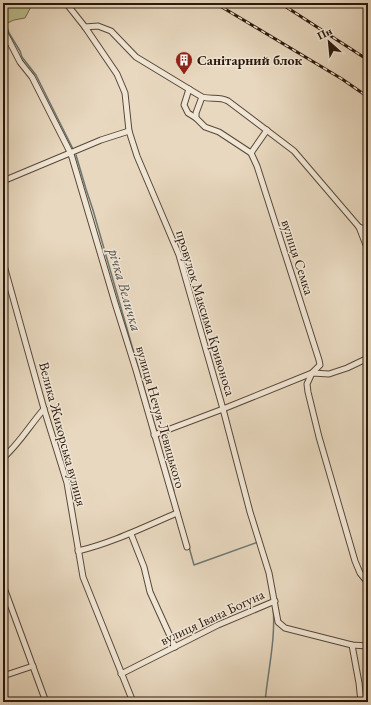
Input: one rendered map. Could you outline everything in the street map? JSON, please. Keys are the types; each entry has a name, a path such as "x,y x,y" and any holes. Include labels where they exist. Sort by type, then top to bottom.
{"street":[{"name":"провулок Максима Кривоноса","path":"66,3 85,26 117,74 125,92 129,131 137,156 179,255 223,409 250,512 270,573 275,601"},
{"path":"85,26 98,26 111,31 136,57 202,97 206,99 221,97 228,100 294,151 358,227 368,250"},
{"name":"вулиця Нечуя-Левицького","path":"3,29 20,62 32,78 71,154 187,547"},
{"path":"189,89 184,105 188,113 196,118 205,127 219,132 251,153 267,130"},
{"path":"196,118 196,113 202,97"},
{"path":"3,181 102,140 129,131"},
{"name":"вулиця Семка","path":"251,153 257,166 319,360 320,365 312,373 308,384 308,392 319,437 355,561 360,573 368,583"},
{"path":"358,227 368,230"},
{"name":"Велика Жихорська вулиця","path":"3,262 66,483 83,577 133,702"},
{"path":"154,435 312,373 329,374 347,368 368,358"},
{"path":"3,458 27,432 32,422 44,409"},
{"path":"78,551 93,548 120,536 131,534 176,513"},
{"path":"131,534 144,567 150,592 175,647"},
{"path":"3,585 46,702"},
{"name":"вулиця Івана Богуна","path":"121,674 218,625 275,601 278,622 285,628 352,645 368,646"},
{"path":"352,645 361,702"},
{"path":"3,676 33,666"}],"green space":[{"path":"3,3 33,3 25,18 14,20 3,25"}],"waterway":[{"name":"річка Величка","path":"6,24 9,33 22,57 36,75 73,149"},
{"name":"річка Величка","path":"76,155 156,430"},
{"name":"річка Величка","path":"162,453 174,491"},
{"name":"річка Величка","path":"189,547 194,565 258,542"},
{"name":"річка Величка","path":"265,702 273,642 273,606"}],"railway":[{"path":"215,3 342,79 368,97"},
{"path":"280,3 368,60"}],"place":[{"name":"Санітарний блок","path":"184,75"}]}
